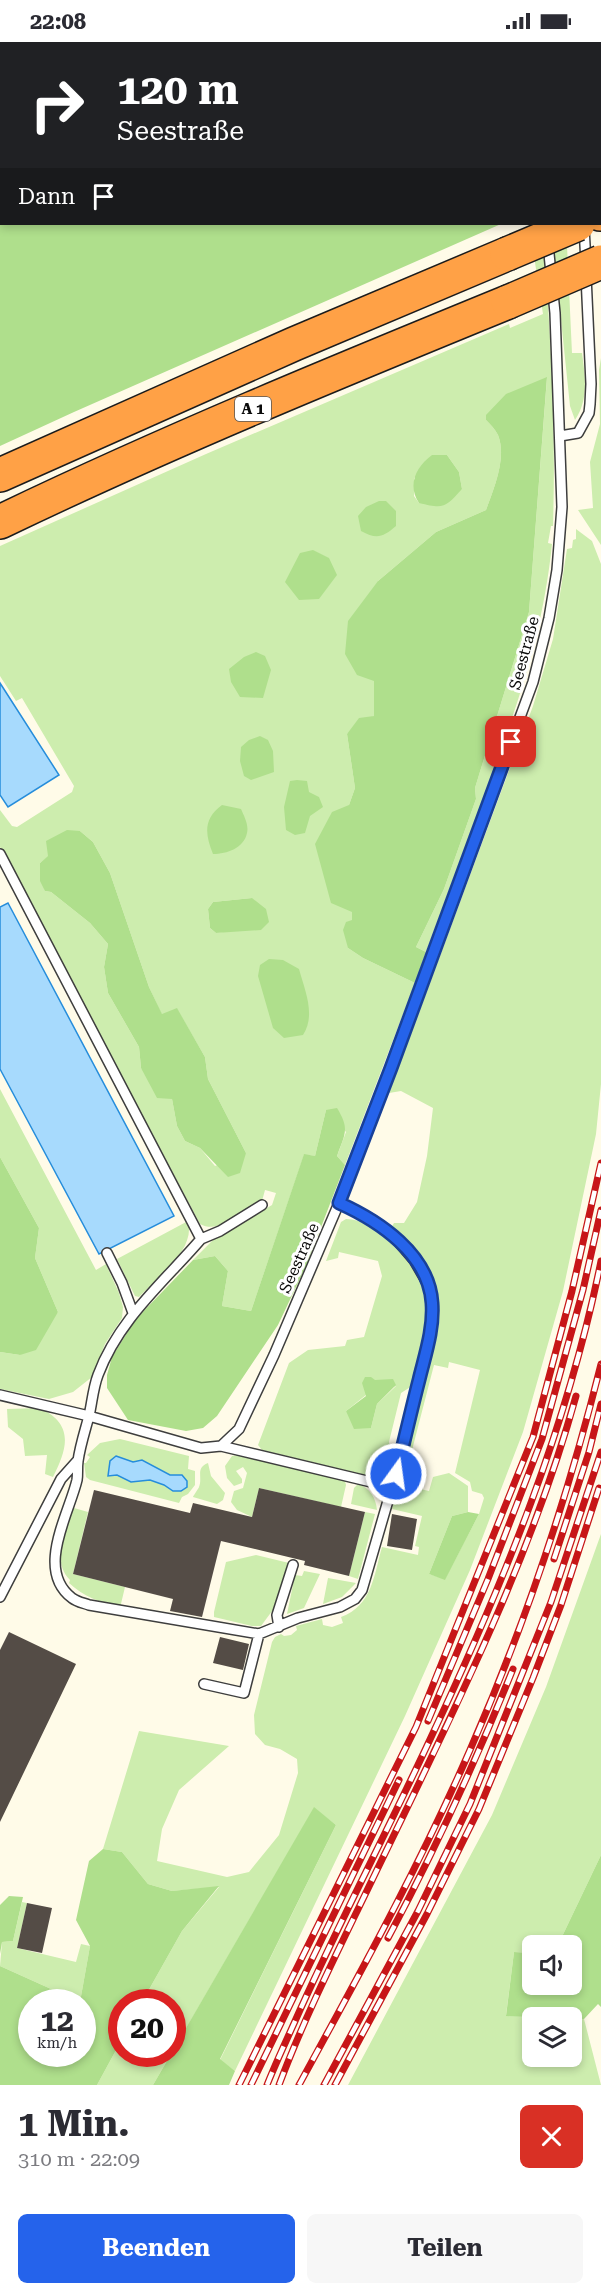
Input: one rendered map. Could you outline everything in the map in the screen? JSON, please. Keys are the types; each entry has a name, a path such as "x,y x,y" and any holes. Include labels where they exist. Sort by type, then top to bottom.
{"highway":[{"path":"0,475 294,344 576,225"},
{"name":"A 1","path":"0,522 66,490 304,386 601,262"}],"lane":[{"name":"Seestraße","path":"221,1446 239,1429 274,1355 339,1203 533,682 549,618 557,570 562,480 555,313 546,225"},
{"path":"560,436 578,433 589,412 590,404 584,225"},
{"path":"1,855 201,1239"},
{"path":"262,1205 220,1231 201,1239 133,1313 113,1342 97,1377 78,1460 78,1478 55,1558 56,1573 63,1589 73,1599 89,1605 260,1634 298,1618 340,1607 356,1599 364,1582 392,1487 431,1330 432,1301 425,1277 398,1240 373,1220 339,1203"},
{"path":"107,1253 122,1283 133,1313"},
{"path":"0,1395 89,1416 201,1448 221,1446 392,1487"},
{"path":"0,1597 61,1479 78,1460"},
{"path":"279,1627 277,1615 293,1565"},
{"path":"204,1684 244,1693 260,1634"}],"green space":[{"path":"0,225 499,225 74,412 0,446"},
{"path":"529,225 541,225 552,375 553,526 551,526 548,543 552,544 548,577 527,670 497,760 426,952 416,947 444,889 476,799 475,788 529,612 547,378 486,420 498,435 501,453 493,492 486,510 436,532 378,581 374,716 347,734 355,788 349,805 353,920 348,948 363,958 415,983 345,1165 337,1156 346,1132 326,1110 315,1156 304,1155 251,1311 222,1306 228,1271 215,1256 193,1260 213,1240 272,1205 276,1193 265,1190 262,1201 224,1224 208,1227 200,1224 0,847 0,810 12,826 17,827 72,792 74,786 22,698 16,701 0,676 0,546 206,454 509,324 510,328 543,314","holes":["447,455 459,472 462,489 419,503 414,496 414,478","80,831 93,842 110,873 149,987 162,1015 177,1009 205,1057 208,1079 246,1153 215,1166 200,1148 185,1141 177,1126 172,1099 141,1068 139,1047 108,993 104,967 108,944 90,923 51,892 45,891 40,863","252,898 231,931 216,933 210,928 208,909 213,902"]},
{"path":"551,225 566,225 572,353 582,353 585,379 584,396 575,420 570,406"},
{"path":"601,358 601,545 578,510 593,508 590,462 600,424 599,370"},
{"path":"547,377 529,612 475,788 476,799 444,889 416,947 426,952 415,983 363,958 348,948 343,930 346,922 352,920 352,912 331,903 315,844 332,812 349,805 355,788 347,734 359,718 374,716 374,681 357,675 345,654 348,621 378,581 436,532 486,510 498,473 501,453 498,435 486,420 486,415 506,394"},
{"path":"432,455 447,455 459,472 462,489 448,503 439,506 419,503 414,490 418,471"},
{"path":"379,501 386,501 396,511 396,526 383,535 371,536 361,531 358,516 366,507"},
{"path":"576,529 592,541 601,564 601,1084 596,1134 563,1291 523,1432 470,1570 405,1716 235,2071 220,2060 336,1825 314,1808 186,2029 186,1989 149,1989 182,1931 219,1887 172,1891 148,1884 122,1852 103,1849 139,1731 229,1746 179,1790 162,1829 157,1861 227,1877 249,1872 279,1835 298,1773 297,1759 280,1749 265,1745 255,1734 254,1715 275,1637 281,1634 291,1635 297,1630 296,1626 322,1619 323,1625 332,1627 343,1623 341,1617 359,1605 370,1588 382,1547 418,1555 419,1547 415,1546 422,1516 392,1509 400,1473 406,1474 403,1485 429,1491 433,1477 449,1473 468,1486 468,1512 452,1516 429,1574 445,1579 479,1514 484,1498 482,1494 472,1491 470,1482 455,1473 480,1370 449,1362 448,1368 434,1365 411,1454 406,1451 436,1331 436,1300 433,1286 421,1261 391,1228 394,1223 404,1223 417,1202 427,1156 433,1108 401,1091 389,1093 533,706 553,639 567,549 572,548 573,540 576,539"},
{"path":"313,550 329,558 337,575 319,599 299,600 285,582 300,553"},
{"path":"256,652 265,656 271,670 263,698 240,697 231,682 229,669 244,657"},
{"path":"260,736 268,740 273,751 274,772 251,780 244,776 240,761 241,747 249,740"},
{"path":"290,781 307,781 309,792 319,797 323,807 310,816 305,833 295,835 286,830 284,807"},
{"path":"222,805 241,809 247,824 247,833 239,846 224,853 213,854 208,840 207,827 211,816"},
{"path":"67,830 80,831 93,842 110,873 149,987 162,1014 177,1008 205,1057 208,1079 246,1153 240,1173 228,1177 200,1148 185,1141 177,1126 172,1099 157,1098 141,1068 139,1047 108,993 104,967 108,944 90,923 51,892 45,891 40,881 40,863 48,856 46,841"},
{"path":"252,898 266,909 269,922 261,930 216,933 210,928 208,909 213,902"},
{"path":"269,959 283,960 299,969 309,1011 307,1027 303,1035 284,1038 273,1028 258,976 260,965"},
{"path":"0,1089 96,1270 106,1264 123,1307 122,1318 105,1344 92,1377 73,1392 49,1399 0,1389 0,1352 20,1355 58,1312 35,1258 39,1228 0,1157"},
{"path":"337,1108 344,1121 345,1132 337,1156 345,1165 306,1266 278,1325 217,1416 203,1428 186,1431 128,1420 107,1388 107,1375 112,1357 135,1320 193,1260 215,1256 228,1271 222,1306 251,1311 304,1154 315,1156 326,1110"},
{"path":"0,1157 39,1228 35,1258 58,1312 36,1350 20,1355 0,1352"},
{"path":"346,1219 357,1221 373,1228 405,1255 417,1272 426,1307 422,1344 412,1386 401,1393 389,1442 393,1458 391,1466 381,1476 374,1477 262,1450 258,1445 289,1363 308,1350 345,1346 347,1340 364,1337 382,1276 378,1261 339,1252 338,1258 326,1261 341,1222","holes":["396,1386 377,1404 371,1428 346,1411 366,1395"]},
{"path":"188,1221 189,1232 181,1253 139,1297 135,1296 117,1259"},
{"path":"365,1377 375,1380 393,1379 396,1385 377,1404 371,1428 354,1429 346,1411 366,1396 362,1383"},
{"path":"40,1408 59,1422 65,1438 62,1457 53,1477 45,1474 47,1455 25,1456 23,1439 8,1427 7,1409"},
{"path":"120,1439 189,1456 188,1469 195,1471 195,1485 179,1503 90,1480 86,1477 84,1463 90,1457 87,1455 100,1443"},
{"path":"239,1455 345,1481 341,1507 259,1488 252,1517 237,1510 231,1502 234,1491 243,1488 247,1473 243,1467 236,1471 242,1483 234,1486 227,1478 225,1466 232,1456"},
{"path":"208,1463 211,1476 225,1493 223,1500 217,1504 193,1497 199,1487 200,1470"},
{"path":"358,1484 372,1494 377,1510 351,1504 354,1488"},
{"path":"74,1508 88,1512 73,1574 125,1587 120,1608 86,1595 69,1583 70,1580 64,1572 60,1556 71,1510"},
{"path":"365,1512 375,1514 358,1579 349,1576"},
{"path":"468,1512 479,1514 445,1580 429,1574 452,1516"},
{"path":"601,1534 601,1855 563,1935 522,1935 522,1952 514,1952 506,2015 522,2016 522,2067 582,2067 582,2019 584,2019 601,2085 348,2085 492,1815 546,1687"},
{"path":"256,1555 289,1563 278,1603 261,1626 214,1617 226,1562"},
{"path":"304,1571 320,1574 304,1608 287,1614 295,1575 302,1576"},
{"path":"328,1578 356,1583 342,1597 323,1604"},
{"path":"314,1807 336,1825 220,2059 235,2071 229,2085 153,2085 163,2067 186,2067 186,2028"},
{"path":"103,1849 122,1852 148,1884 172,1891 219,1886 182,1931 149,1989 108,1989 108,2065 97,2085 0,2085 0,1966 51,1989 18,1989 18,2067 96,2067 96,1989 82,1989 90,1946 76,1920 89,1861"},
{"path":"601,1855 601,2007 598,2004 584,2019 582,2019 582,2007 522,2007 522,2017 506,2016 514,1952 522,1952 522,1995 582,1995 582,1935 563,1935"},
{"path":"9,1896 23,1897 13,1941 2,1942 0,1954 0,1905"},
{"path":"22,1902 27,1903 17,1948 76,1962 81,1944 90,1946 82,1989 51,1989 0,1966 2,1942 13,1941"},
{"path":"108,2065 108,2067 163,2067 153,2085 97,2085"}],"water":[{"path":"0,683 59,775 8,807 0,795"},
{"path":"8,903 174,1216 99,1254 0,1069 0,907"},
{"path":"116,1456 133,1462 142,1460 170,1475 182,1475 187,1481 187,1487 181,1491 173,1491 150,1480 131,1482 117,1475 108,1476 110,1461"}],"building":[{"path":"259,1488 365,1512 349,1576 304,1565 305,1561 221,1541 202,1617 170,1611 173,1599 73,1574 94,1490 190,1513 193,1503 252,1517"},
{"path":"392,1514 417,1519 412,1550 387,1546"},
{"path":"9,1632 76,1664 0,1822 0,1650"},
{"path":"220,1637 249,1644 243,1670 213,1663"},
{"path":"27,1903 52,1908 42,1953 17,1948"}],"railway":[{"path":"239,2085 416,1727 533,1437 572,1291 601,1163"},
{"path":"428,1721 488,1579 542,1439 583,1290 601,1210"},
{"path":"267,2085 316,1975 417,1768 509,1561 571,1383 601,1261"},
{"path":"299,2085 410,1878 451,1793 490,1703 527,1608 560,1512 601,1364"},
{"path":"279,2085 325,1978 432,1757 512,1579 536,1519 576,1396"},
{"path":"554,1559 589,1452 601,1404"},
{"path":"324,2085 418,1911 470,1804 551,1602 601,1452"},
{"path":"335,2085 427,1914 479,1809 561,1605 599,1488"},
{"path":"388,1938 454,1805 513,1669"},
{"path":"251,2085 399,1780"}],"route":[{"path":"396,1474 431,1330 432,1301 429,1286 414,1260 398,1240 373,1220 339,1203 511,742"}]}
